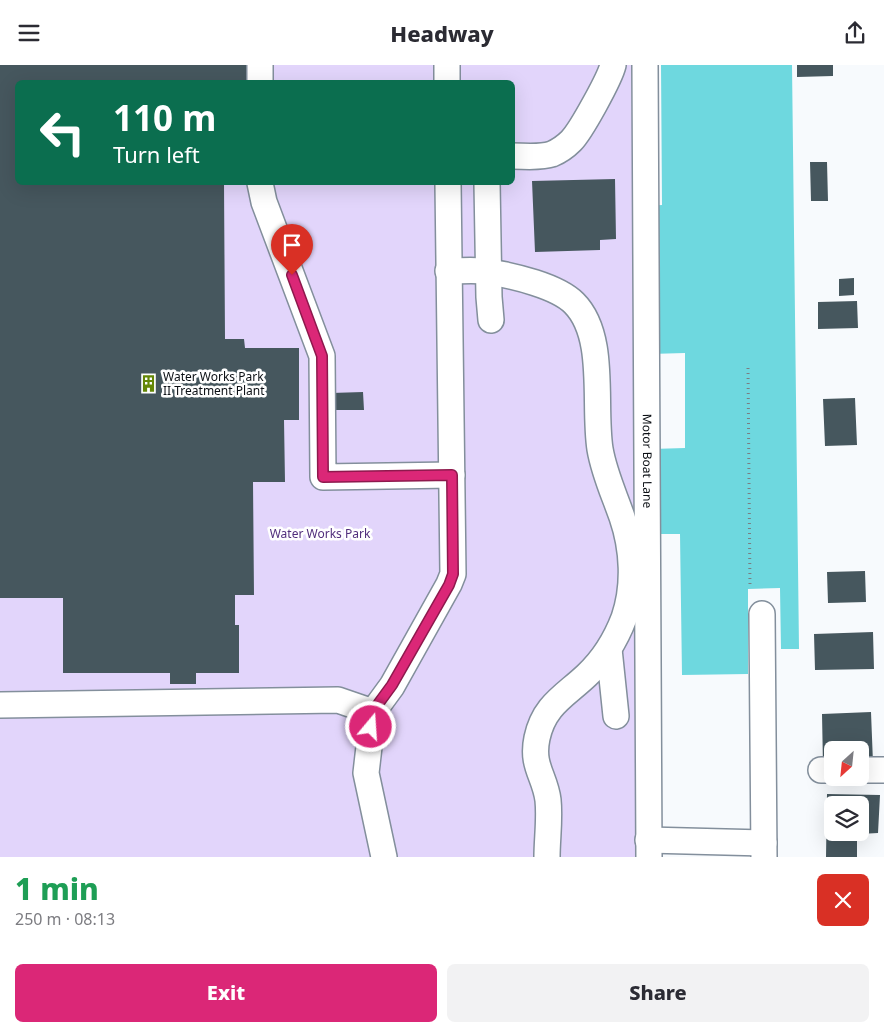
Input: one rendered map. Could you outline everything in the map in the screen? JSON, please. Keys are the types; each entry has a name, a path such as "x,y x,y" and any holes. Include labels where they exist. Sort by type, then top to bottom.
{"street":[{"path":"260,65 260,80"},
{"path":"447,65 447,80"},
{"path":"515,156 552,154 572,140 608,78 613,65"},
{"name":"Motor Boat Lane","path":"645,65 649,848"},
{"path":"260,185 264,202 322,356 323,477 452,475"},
{"path":"384,857 366,773 373,711 392,685 449,585 453,574 448,185"},
{"path":"487,185 491,320"},
{"path":"448,271 489,271 557,290 582,313 594,338 600,451 608,482 626,532 631,565 628,600 624,617 609,649 589,673 553,704 546,713 539,731 536,758 549,808 546,857"},
{"path":"649,848 764,850 762,614"},
{"path":"609,649 616,716"},
{"path":"0,705 338,700 373,711"},
{"path":"869,770 884,770"}],"path":[{"path":"748,368 750,588"}],"green space":[{"name":"Water Works Park","path":"0,65 631,65 644,857 0,857"}],"water":[{"path":"661,65 792,65 799,649 781,649 780,588 748,589 748,674 682,675 680,534 654,534 652,449 685,448 685,353 650,354 647,206 662,205"}],"building":[{"name":"Water Works Park II Treatment Plant","path":"0,65 248,65 248,80 15,80 15,185 224,185 225,339 244,339 245,348 299,348 299,420 284,420 285,482 253,482 254,595 235,595 235,625 239,625 239,673 196,673 196,684 170,684 170,673 63,673 63,598 0,598"},
{"path":"797,65 833,65 833,76 797,77"},
{"path":"810,162 827,162 828,201 811,201"},
{"path":"615,179 616,239 600,240 600,250 535,252 532,181"},
{"path":"854,278 854,295 839,296 839,279"},
{"path":"857,301 858,328 818,329 818,302"},
{"path":"363,392 364,410 332,410 331,393"},
{"path":"855,398 857,445 825,446 823,399"},
{"path":"865,571 866,602 828,603 827,572"},
{"path":"873,632 874,669 815,670 814,634"},
{"path":"871,712 873,763 869,763 869,741 824,741 823,765 822,714"},
{"path":"827,794 880,795 878,833 869,834 869,796 827,796"},
{"path":"826,841 857,841 857,857 826,857"}],"place":[{"name":"Water Works Park II Treatment Plant","path":"149,384"}],"route":[{"path":"292,275 322,356 323,477 452,475 453,574 449,585 392,685 373,711 371,727"}]}
